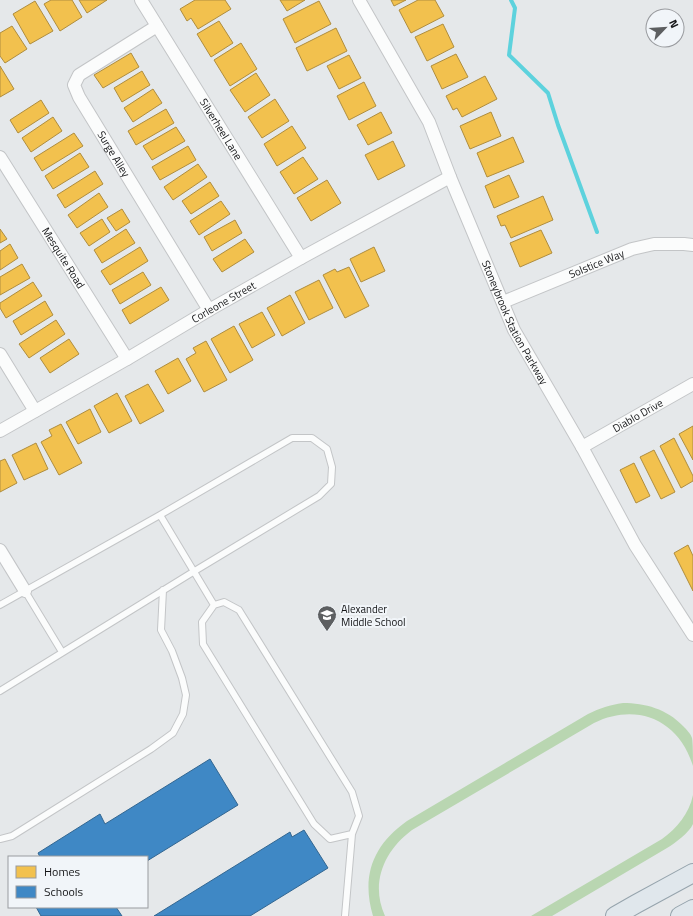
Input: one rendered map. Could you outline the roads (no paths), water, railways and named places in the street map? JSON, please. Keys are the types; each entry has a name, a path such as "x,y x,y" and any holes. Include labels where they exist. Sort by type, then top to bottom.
{"main road":[{"path":"615,916 693,873"}],"street":[{"name":"Silverheel Lane","path":"141,0 301,258"},
{"name":"Stoneybrook Station Parkway","path":"358,0 429,122 450,177 514,330 582,447 635,545 692,632"},
{"name":"Surge Alley","path":"157,26 79,75 74,86 209,310"},
{"name":"Mesquite Road","path":"0,157 127,359"},
{"name":"Corleone Street","path":"0,431 301,258 450,177"},
{"name":"Solstice Way","path":"503,302 632,249 654,244 693,245"},
{"path":"0,354 35,411"},
{"name":"Diablo Drive","path":"582,447 693,384"},
{"path":"0,550 25,591"}],"lane":[{"path":"0,605 160,515 292,438 312,438 327,449 332,466 331,484 319,496 0,691"},
{"path":"160,515 214,605"},
{"path":"0,839 12,836 173,733 183,714 186,695 182,678 172,651 161,630 163,590"},
{"path":"25,591 62,652"},
{"path":"345,916 352,834 359,816 352,792 239,610 224,602 214,605 202,622 203,644 314,824 330,839 352,834"}],"waterway":[{"path":"511,0 515,8 509,55 548,93 558,125 597,232"}],"place":[{"name":"Alexander Middle School","path":"327,632"}]}
